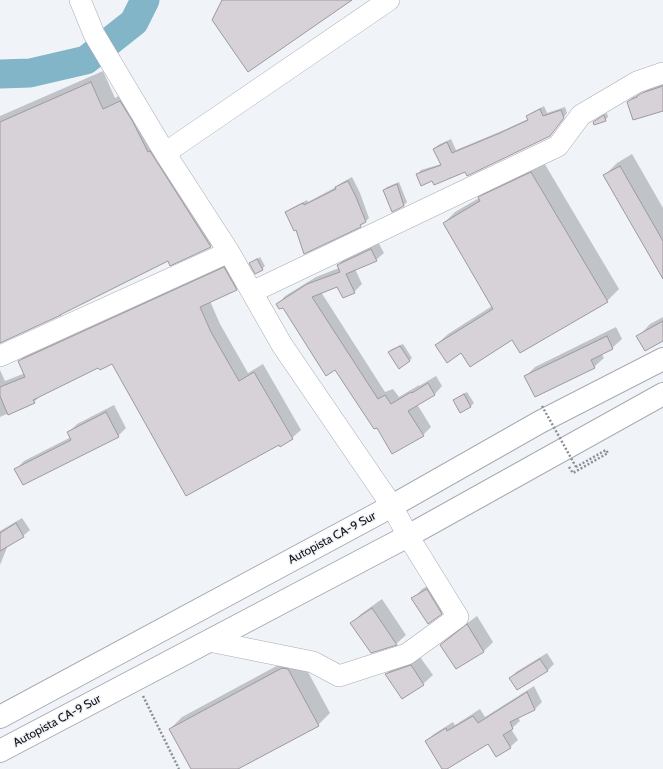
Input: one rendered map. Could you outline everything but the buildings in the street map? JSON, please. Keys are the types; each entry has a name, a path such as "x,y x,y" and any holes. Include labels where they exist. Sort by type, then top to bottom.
{"highway":[{"name":"Autopista CA-9 Sur","path":"0,717 392,506 540,422 663,359"},
{"name":"Autopista CA-9 Sur","path":"0,751 408,536 663,394"}],"street":[{"path":"80,0 94,34 165,153 229,252 282,345 392,506 408,536 458,617 407,654 339,676 313,662 209,641"},
{"path":"165,153 389,0"},
{"path":"252,292 558,146 582,115 637,82 663,73"},
{"path":"0,356 229,252"}],"path":[{"path":"542,406 576,467 606,450 608,453 573,473"},
{"path":"135,680 179,769"}],"waterway":[{"path":"0,74 30,73 86,60 134,22 145,0"}]}
